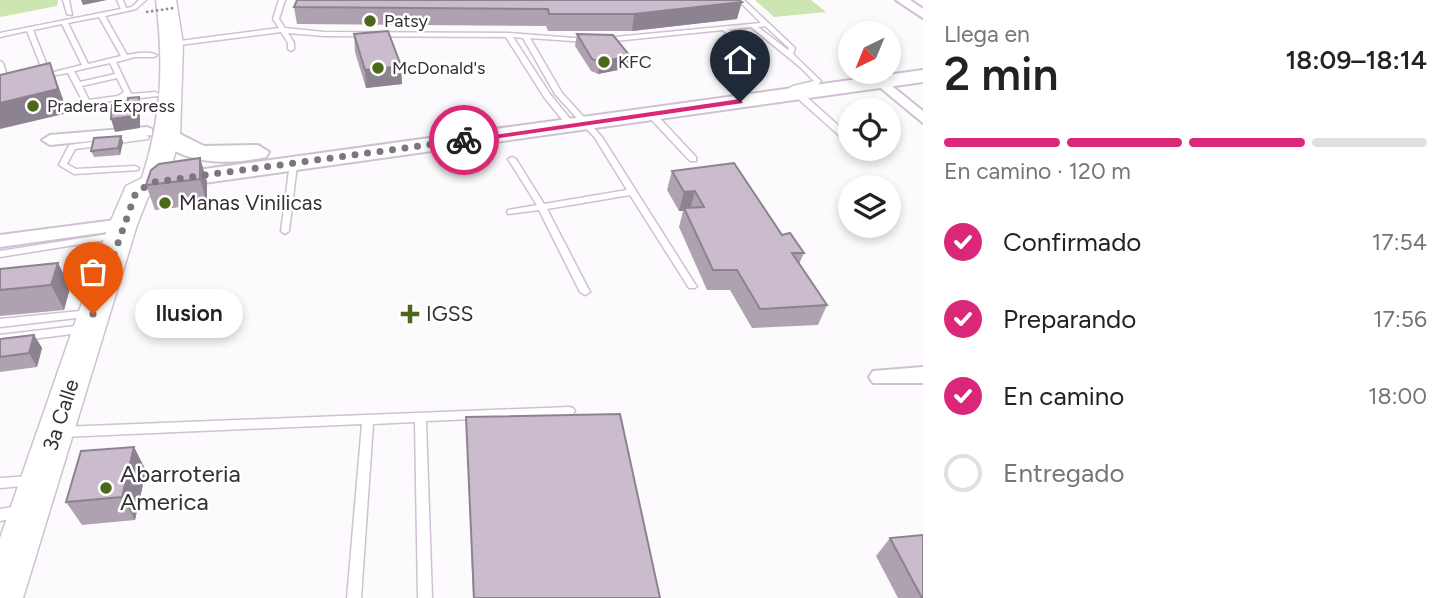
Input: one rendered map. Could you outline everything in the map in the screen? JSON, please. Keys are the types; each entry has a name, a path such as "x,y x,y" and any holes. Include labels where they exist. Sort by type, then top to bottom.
{"main road":[{"name":"3a Calle","path":"1,598 23,502 55,433 153,135 170,4"},
{"name":"3a Calle","path":"149,6 166,49 155,93 153,135"},
{"path":"901,69 923,64"},
{"path":"901,75 923,76"},
{"path":"139,181 293,165 838,77"},
{"path":"153,135 193,151 232,156 573,119 651,114 791,94 838,83"}],"street":[{"path":"902,0 923,14"},
{"path":"888,84 923,119"},
{"path":"50,140 153,135"},
{"path":"0,241 121,230"},
{"path":"880,377 923,375"}],"lane":[{"path":"66,0 70,14"},
{"path":"120,0 124,10"},
{"path":"0,35 134,8 143,0"},
{"path":"282,0 276,19 281,30 288,36 291,49"},
{"path":"741,0 792,48 790,53"},
{"path":"101,15 125,58"},
{"path":"64,22 86,66"},
{"path":"34,79 166,49 281,30 302,33 508,35 557,41 617,40 767,24"},
{"path":"752,25 780,50 790,53 816,79 816,84 796,88 791,94 838,131"},
{"path":"724,28 759,61 757,65"},
{"path":"29,29 48,76"},
{"path":"166,49 302,33"},
{"path":"508,35 573,119 598,137 692,286"},
{"path":"525,36 573,119"},
{"path":"112,61 128,93 126,96"},
{"path":"0,63 4,86 21,82"},
{"path":"70,71 91,103 155,93"},
{"path":"77,85 119,75"},
{"path":"651,114 693,159"},
{"path":"139,181 74,172 63,165 72,147 153,135"},
{"path":"512,159 542,207 585,292"},
{"path":"285,231 293,165"},
{"path":"511,212 633,192"},
{"path":"0,254 121,230"},
{"path":"0,323 90,321"},
{"path":"0,340 90,321"},
{"path":"55,433 569,411"},
{"path":"419,418 425,598"},
{"path":"354,598 368,421"},
{"path":"0,483 23,502"}],"path":[{"path":"149,6 170,4"}],"green space":[{"path":"0,0 58,0 57,6 0,17"},
{"path":"755,0 811,0 826,12 774,17"}],"building":[{"path":"297,0 742,2 634,14 549,14 548,9 294,7"},
{"path":"388,31 401,66 365,70 354,34"},
{"path":"577,34 613,35 630,56 600,62 592,59"},
{"path":"50,63 58,89 0,103 0,75"},
{"path":"139,97 139,101 128,102 128,98"},
{"path":"136,102 135,116 111,119 112,105"},
{"path":"121,136 118,148 91,151 94,138"},
{"path":"200,158 200,179 146,185 151,170 159,164"},
{"path":"734,163 782,235 790,233 804,253 792,253 827,305 760,309 737,270 713,270 684,208 704,207 695,191 684,192 672,171"},
{"path":"92,259 83,282 67,281 75,260"},
{"path":"58,263 51,285 0,290 0,269"},
{"path":"34,335 29,353 0,357 0,339"},
{"path":"620,414 660,598 474,598 466,417"},
{"path":"134,447 122,497 66,502 81,451"},
{"path":"923,535 923,598 922,598 890,538"}],"way so far":[{"path":"93,314 136,192 154,182 464,140"}],"place":[{"name":"Patsy","path":"370,21"},
{"name":"KFC","path":"604,62"},
{"name":"McDonald's","path":"378,68"},
{"name":"Pradera Express","path":"33,106"},
{"name":"Manas Vinilicas","path":"165,203"},
{"name":"Ilusion","path":"93,314"},
{"name":"IGSS","path":"410,314"},
{"name":"Abarroteria America","path":"106,488"}],"route":[{"path":"464,140 740,102"}]}
